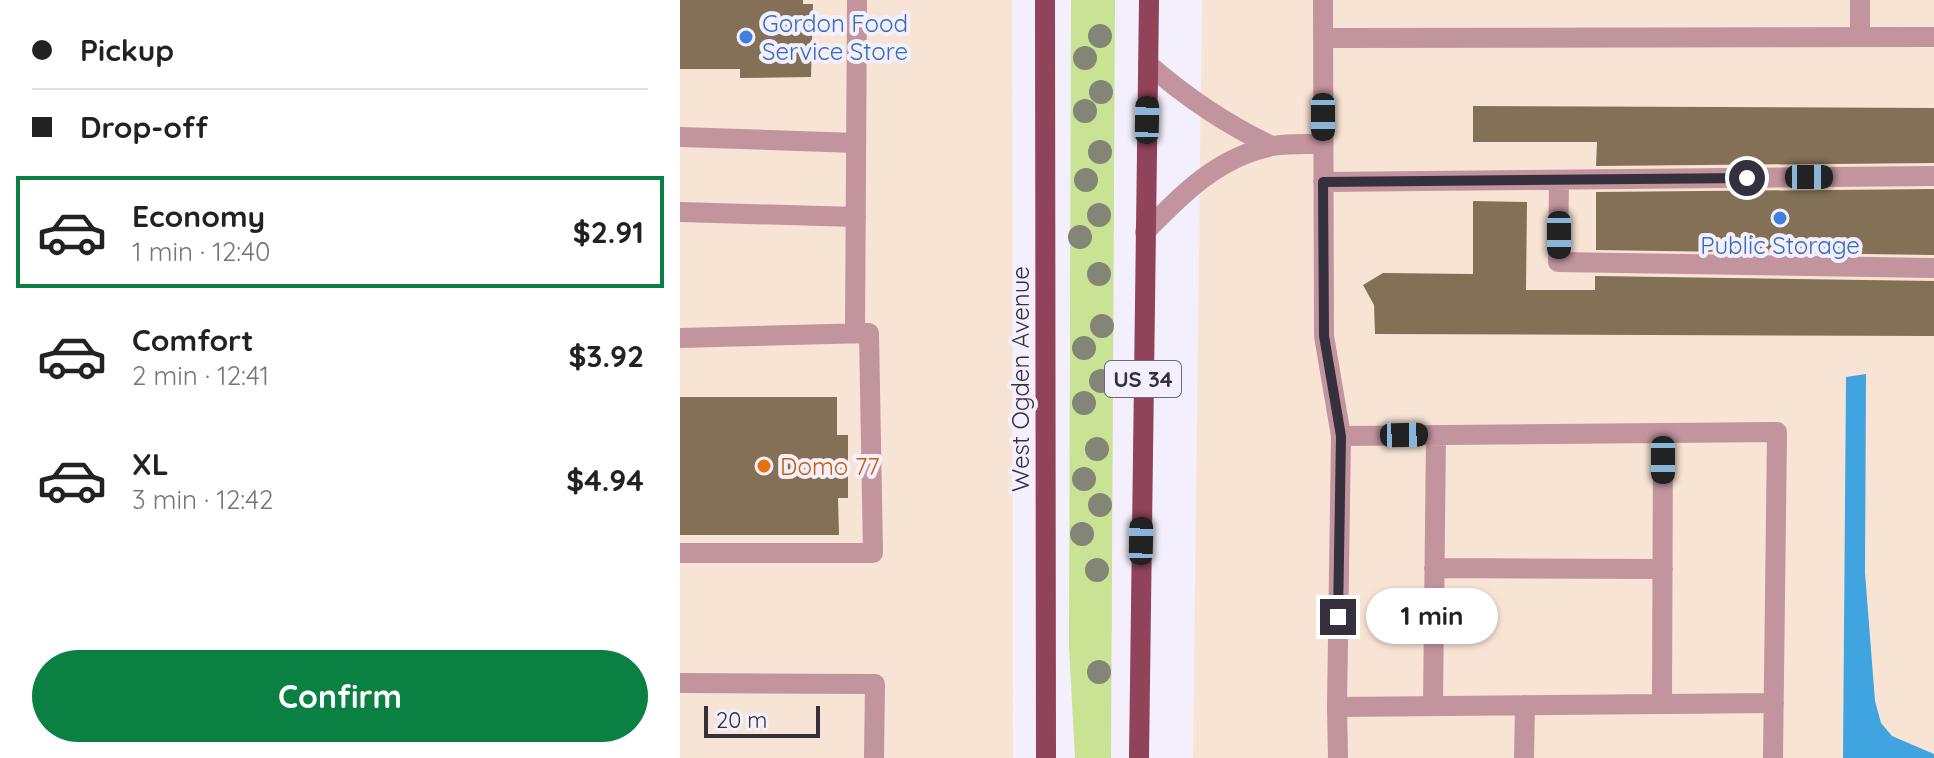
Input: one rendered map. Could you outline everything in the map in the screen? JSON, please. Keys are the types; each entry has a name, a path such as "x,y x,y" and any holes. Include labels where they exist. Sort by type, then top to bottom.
{"main road":[{"name":"West Ogden Avenue","path":"1045,0 1046,758"},
{"name":"US 34","path":"1139,758 1149,0"}],"lane":[{"path":"855,333 857,0"},
{"path":"1323,0 1324,336 1341,436 1338,758"},
{"path":"1860,0 1860,37"},
{"path":"1323,38 1934,37"},
{"path":"1148,64 1188,98 1227,124 1272,146"},
{"path":"680,137 856,143"},
{"path":"1145,232 1192,183 1220,166 1272,146 1323,144"},
{"path":"1323,182 1934,176"},
{"path":"1559,180 1558,262 1934,268"},
{"path":"680,212 856,217"},
{"path":"680,338 869,333 873,553 680,553"},
{"path":"1341,436 1777,432 1773,758"},
{"path":"1662,704 1663,433"},
{"path":"1433,706 1436,435"},
{"path":"1434,568 1663,569"},
{"path":"680,683 875,684 874,758"},
{"path":"1337,707 1774,703"},
{"path":"1524,758 1525,705"}],"shaded area":[{"path":"680,0 1012,0 1013,758 680,758"},
{"path":"1202,0 1934,0 1934,758 1193,758"}],"green space":[{"path":"1071,0 1115,0 1111,758 1075,758 1069,646"}],"water":[{"path":"1866,374 1865,573 1875,701 1881,723 1892,736 1934,754 1934,758 1843,758 1846,377"}],"building":[{"name":"Gordon Food Service Store","path":"680,0 803,0 803,4 813,4 811,77 740,78 740,69 680,69"},
{"path":"1473,106 1934,108 1934,163 1596,166 1597,142 1473,142"},
{"path":"1934,189 1934,255 1596,250 1596,192"},
{"path":"1473,201 1527,202 1526,290 1595,290 1595,276 1934,281 1934,336 1375,334 1374,305 1363,285 1383,273 1473,274"},
{"name":"Domo 77","path":"680,397 837,397 837,435 848,435 848,498 838,498 839,535 680,535"}],"place":[{"name":"Gordon Food Service Store","path":"746,37"},
{"name":"Public Storage","path":"1780,218"},
{"name":"Domo 77","path":"764,466"}],"route":[{"path":"1338,617 1341,436 1324,336 1323,182 1747,178"}]}
